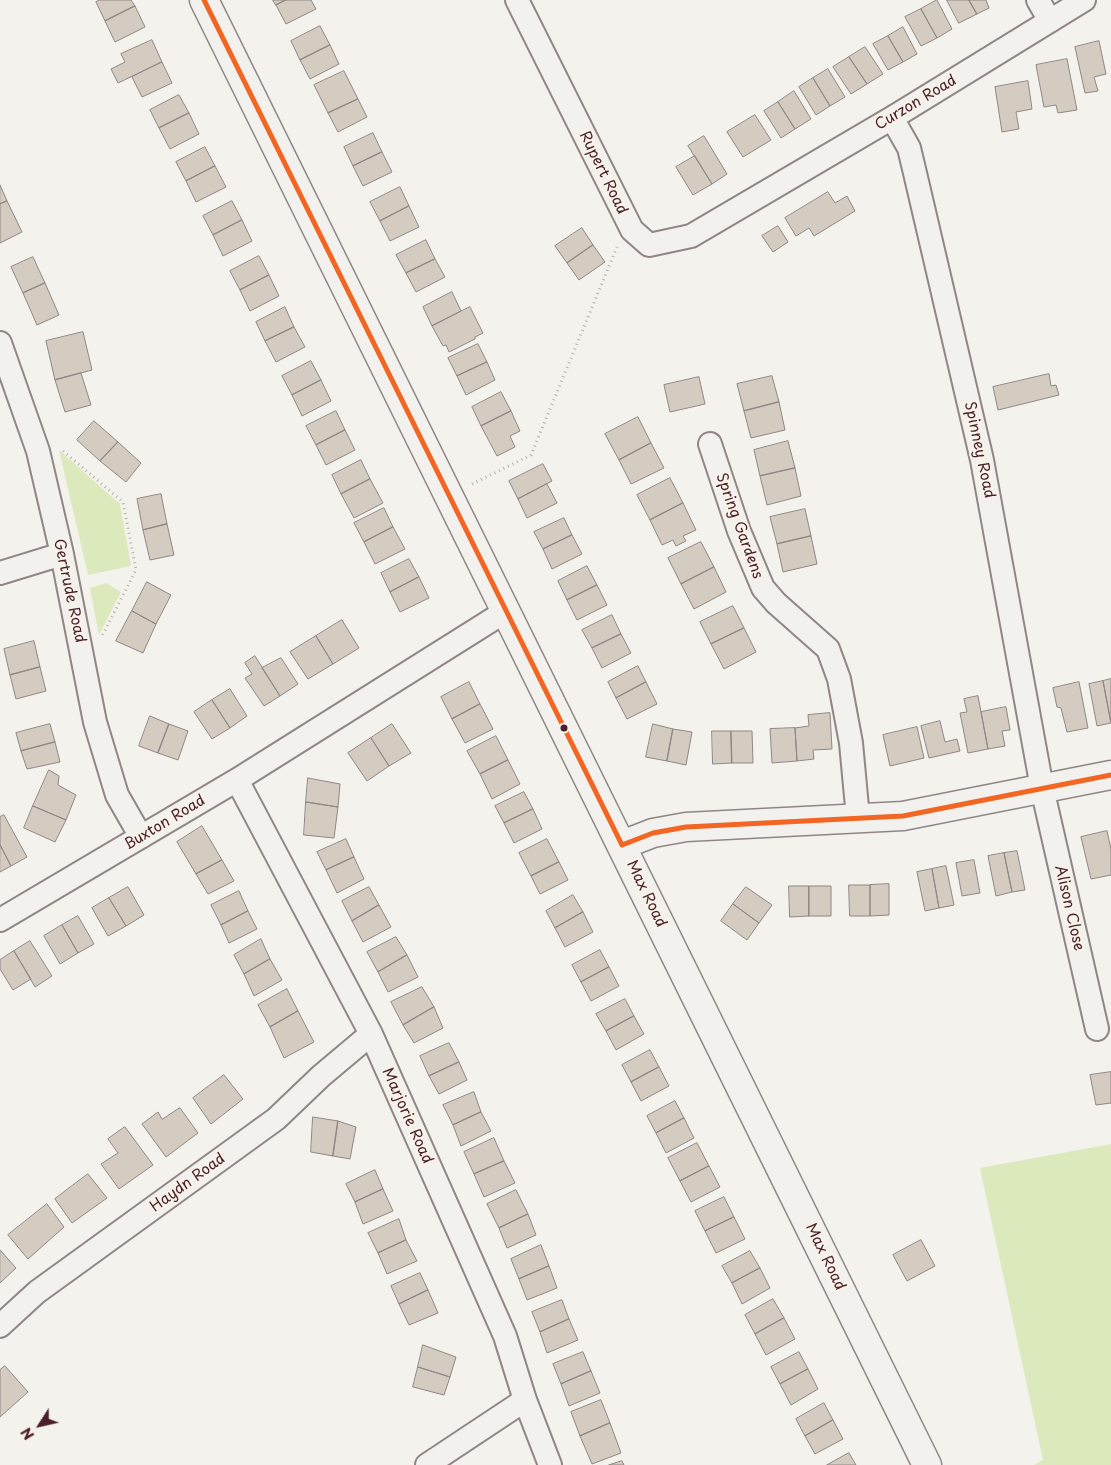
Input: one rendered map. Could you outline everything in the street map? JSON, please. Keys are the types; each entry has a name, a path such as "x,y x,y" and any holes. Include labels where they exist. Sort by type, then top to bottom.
{"street":[{"name":"Max Road","path":"204,0 927,1465"},
{"name":"Rupert Road","path":"518,0 632,230 649,245 692,236 747,204"},
{"path":"1038,0 1050,21"},
{"name":"Curzon Road","path":"747,204 892,118 1084,0"},
{"name":"Spinney Road","path":"892,118 908,148 915,173 980,450 1042,788"},
{"name":"Gertrude Road","path":"0,343 38,451 62,554 95,722 118,795 141,837"},
{"name":"Spring Gardens","path":"710,444 753,570 763,588 776,603 828,649 839,679 851,743 858,818"},
{"path":"0,573 62,554"},
{"name":"Buxton Road","path":"0,920 237,780 506,611"},
{"path":"622,845 653,833 686,827 920,813 1111,775"},
{"name":"Marjorie Road","path":"237,780 371,1034 505,1336 525,1400 550,1465"},
{"name":"Alison Close","path":"1042,788 1097,1029"},
{"name":"Haydn Road","path":"0,1326 37,1292 276,1119 321,1076 371,1034"},
{"path":"427,1465 525,1400"}],"path":[{"path":"449,496 531,455 618,244 632,230"},
{"path":"57,446 123,502 136,570 85,670"}],"green space":[{"path":"59,450 120,504 131,566 88,575"},
{"path":"106,583 121,592 99,635 90,588"},
{"path":"1111,1144 1111,1465 1034,1465 1043,1460 980,1168"}],"building":[{"path":"100,0 131,0 135,6 105,21 96,2"},
{"path":"273,0 286,0 276,5"},
{"path":"286,0 311,0 316,9 286,24 276,5"},
{"path":"937,0 952,29 937,38 921,9"},
{"path":"947,0 969,0 977,14 959,23"},
{"path":"969,0 986,0 989,8 977,14"},
{"path":"135,6 145,27 115,42 105,21"},
{"path":"921,9 937,38 921,46 905,17"},
{"path":"320,26 330,45 300,60 291,41"},
{"path":"903,27 917,54 903,62 888,36"},
{"path":"888,36 903,62 888,70 873,44"},
{"path":"152,40 162,62 118,83 111,69 125,62 121,54"},
{"path":"1099,41 1106,74 1094,77 1098,91 1085,93 1075,47"},
{"path":"330,45 339,64 310,79 300,60"},
{"path":"865,47 883,74 867,84 849,57"},
{"path":"849,57 867,84 851,94 833,67"},
{"path":"1067,59 1077,110 1058,113 1056,105 1044,107 1036,65"},
{"path":"162,62 172,83 142,97 132,77"},
{"path":"828,69 845,97 830,106 813,78"},
{"path":"344,71 358,99 328,113 314,85"},
{"path":"813,78 830,106 816,115 799,87"},
{"path":"1028,81 1032,109 1016,112 1019,129 1002,132 995,87"},
{"path":"794,91 811,119 795,129 778,102"},
{"path":"179,95 189,113 159,128 150,110"},
{"path":"358,99 367,117 338,132 328,113"},
{"path":"778,102 795,129 781,138 764,111"},
{"path":"189,113 199,134 170,149 159,128"},
{"path":"755,115 771,140 743,157 727,132"},
{"path":"373,133 382,152 353,166 344,147"},
{"path":"704,136 727,174 712,184 688,146"},
{"path":"205,147 215,166 186,181 176,162"},
{"path":"382,152 392,172 363,186 353,166"},
{"path":"695,156 712,184 693,195 676,167"},
{"path":"215,166 226,187 196,202 186,181"},
{"path":"0,185 7,201 0,204"},
{"path":"400,187 409,206 380,221 370,202"},
{"path":"828,192 835,203 847,196 855,211 814,236 809,228 796,236 785,218"},
{"path":"7,201 22,232 0,243 0,204"},
{"path":"232,201 242,220 213,235 203,216"},
{"path":"409,206 419,227 390,241 380,221"},
{"path":"242,220 252,241 223,256 213,235"},
{"path":"778,226 788,242 773,252 762,236"},
{"path":"582,228 593,245 567,263 555,246"},
{"path":"426,240 435,259 406,273 396,255"},
{"path":"593,245 605,262 579,280 567,263"},
{"path":"259,256 269,275 240,290 230,271"},
{"path":"33,257 45,283 23,293 11,267"},
{"path":"435,259 445,277 416,292 406,273"},
{"path":"269,275 279,296 250,311 240,290"},
{"path":"45,283 59,315 37,325 23,293"},
{"path":"452,292 461,311 432,326 423,307"},
{"path":"285,307 294,327 265,341 256,322"},
{"path":"470,307 483,333 449,352 446,345 443,346 432,326"},
{"path":"294,327 305,347 276,362 265,341"},
{"path":"83,332 92,370 55,380 46,341"},
{"path":"478,344 487,362 457,376 448,358"},
{"path":"311,361 321,380 292,395 282,376"},
{"path":"487,362 495,380 466,395 457,376"},
{"path":"81,373 91,405 65,412 55,380"},
{"path":"1049,374 1051,386 1056,385 1059,395 998,410 993,387"},
{"path":"772,376 779,402 744,411 737,384"},
{"path":"699,377 705,404 670,412 664,385"},
{"path":"321,380 331,401 302,416 292,395"},
{"path":"501,392 511,411 481,426 472,407"},
{"path":"779,402 785,430 751,438 744,411"},
{"path":"336,411 345,430 316,445 306,426"},
{"path":"511,411 520,431 510,436 515,447 497,456 481,426"},
{"path":"638,417 651,443 619,460 605,434"},
{"path":"94,421 118,442 100,461 77,440"},
{"path":"345,430 355,450 326,465 316,445"},
{"path":"788,441 795,468 760,476 754,450"},
{"path":"118,442 141,463 126,482 100,461"},
{"path":"651,443 664,468 631,484 619,460"},
{"path":"361,460 370,479 341,494 332,475"},
{"path":"543,464 552,481 518,499 509,481"},
{"path":"795,468 801,496 767,505 760,476"},
{"path":"670,478 683,503 650,520 637,495"},
{"path":"370,479 383,503 354,518 341,494"},
{"path":"547,484 557,503 527,518 518,499"},
{"path":"161,494 167,524 143,530 137,499"},
{"path":"683,503 696,530 683,536 686,541 676,546 673,540 662,545 650,520"},
{"path":"384,508 393,527 364,542 354,523"},
{"path":"805,509 811,536 777,544 770,517"},
{"path":"564,518 572,535 543,549 534,532"},
{"path":"167,524 174,555 150,560 143,530"},
{"path":"393,527 405,549 375,564 364,542"},
{"path":"572,535 582,554 552,569 543,549"},
{"path":"811,536 817,564 783,572 777,544"},
{"path":"701,542 714,567 681,584 668,558"},
{"path":"409,559 419,577 390,592 381,573"},
{"path":"587,566 597,585 567,600 558,581"},
{"path":"714,567 726,592 694,609 681,584"},
{"path":"419,577 429,598 400,612 390,592"},
{"path":"147,582 171,595 156,624 132,611"},
{"path":"597,585 607,605 577,620 567,600"},
{"path":"733,606 744,628 711,644 700,622"},
{"path":"132,611 156,624 143,653 116,641"},
{"path":"612,615 621,634 592,648 582,630"},
{"path":"342,620 359,648 333,664 316,636"},
{"path":"744,628 756,652 724,669 711,644"},
{"path":"621,634 631,653 602,668 592,648"},
{"path":"316,636 333,664 308,679 290,652"},
{"path":"34,641 40,667 10,675 4,649"},
{"path":"255,656 280,696 264,706 245,678 252,674 245,663"},
{"path":"281,658 298,684 280,696 262,668"},
{"path":"638,666 646,682 616,698 608,682"},
{"path":"40,667 46,691 16,699 10,675"},
{"path":"1111,679 1111,723 1103,681"},
{"path":"1103,681 1111,723 1097,726 1089,684"},
{"path":"469,682 480,704 452,719 441,697"},
{"path":"646,682 657,704 627,719 616,698"},
{"path":"1079,682 1088,728 1067,732 1061,708 1057,707 1053,688"},
{"path":"230,689 247,716 230,728 212,700"},
{"path":"978,696 988,749 968,753 960,713 967,712 964,699"},
{"path":"212,700 230,728 212,739 194,712"},
{"path":"480,704 493,729 465,743 452,719"},
{"path":"1006,707 1010,730 1002,731 1005,746 988,749 981,712"},
{"path":"830,713 832,749 813,750 814,759 797,761 795,728 809,726 808,715"},
{"path":"150,716 169,724 158,753 139,746"},
{"path":"940,721 945,742 957,739 960,751 929,758 921,726"},
{"path":"50,724 55,742 21,751 16,733"},
{"path":"169,724 188,731 178,760 158,753"},
{"path":"392,724 411,753 389,766 371,738"},
{"path":"653,724 673,729 667,761 646,757"},
{"path":"917,727 924,758 890,766 883,735"},
{"path":"795,728 797,761 772,763 770,729"},
{"path":"673,729 692,732 686,765 667,761"},
{"path":"712,731 731,731 732,763 713,764"},
{"path":"731,731 752,731 753,763 732,763"},
{"path":"496,736 508,760 480,774 467,751"},
{"path":"371,738 389,766 367,781 348,753"},
{"path":"55,742 60,762 27,769 21,751"},
{"path":"508,760 520,784 492,799 480,774"},
{"path":"49,770 59,776 58,785 76,795 66,820 33,806"},
{"path":"308,778 340,784 338,807 306,802"},
{"path":"524,792 533,809 504,823 495,806"},
{"path":"306,802 338,807 334,838 304,835"},
{"path":"33,806 66,820 55,842 24,828"},
{"path":"533,809 542,829 514,843 504,823"},
{"path":"4,815 27,857 11,866 0,845 0,817"},
{"path":"202,826 222,860 196,874 177,842"},
{"path":"1107,831 1111,849 1111,875 1091,879 1081,837"},
{"path":"346,839 354,857 326,870 317,852"},
{"path":"547,839 559,862 531,876 519,853"},
{"path":"0,845 11,866 0,872"},
{"path":"1017,851 1025,890 1012,892 1004,853"},
{"path":"1004,853 1012,892 996,896 988,856"},
{"path":"354,857 364,879 337,893 326,870"},
{"path":"222,860 234,881 208,894 196,874"},
{"path":"974,860 980,893 962,896 956,863"},
{"path":"559,862 568,880 540,894 531,876"},
{"path":"946,866 954,905 939,908 932,869"},
{"path":"932,869 939,908 925,911 917,872"},
{"path":"889,884 889,915 870,916 870,885"},
{"path":"849,885 870,885 870,916 850,916"},
{"path":"789,886 809,886 809,916 790,917"},
{"path":"809,886 831,886 831,916 809,916"},
{"path":"128,887 144,915 126,926 109,898"},
{"path":"369,887 379,905 352,921 342,901"},
{"path":"746,887 772,905 759,923 733,904"},
{"path":"239,891 248,911 221,925 211,905"},
{"path":"573,895 583,912 555,928 546,911"},
{"path":"109,898 126,926 108,936 92,908"},
{"path":"733,904 759,923 747,940 721,921"},
{"path":"379,905 391,927 363,942 352,921"},
{"path":"248,911 257,929 229,943 221,925"},
{"path":"583,912 593,932 565,947 555,928"},
{"path":"78,916 94,944 78,953 62,925"},
{"path":"62,925 78,953 60,964 44,936"},
{"path":"396,937 407,955 378,972 367,952"},
{"path":"261,939 270,959 244,974 234,955"},
{"path":"30,941 52,976 35,987 14,951"},
{"path":"600,950 609,967 581,982 572,965"},
{"path":"14,951 31,979 13,990 0,969 0,960"},
{"path":"407,955 418,977 388,992 378,972"},
{"path":"270,959 282,980 254,996 244,974"},
{"path":"609,967 619,986 591,1001 581,982"},
{"path":"422,987 434,1007 403,1025 391,1002"},
{"path":"287,989 298,1011 270,1027 258,1005"},
{"path":"625,999 634,1016 606,1031 596,1014"},
{"path":"434,1007 443,1028 414,1043 403,1025"},
{"path":"298,1011 314,1042 284,1058 270,1027"},
{"path":"634,1016 644,1034 616,1050 606,1031"},
{"path":"449,1043 459,1062 429,1076 420,1056"},
{"path":"650,1050 659,1067 631,1082 622,1065"},
{"path":"459,1062 467,1080 439,1094 429,1076"},
{"path":"659,1067 669,1086 641,1101 631,1082"},
{"path":"1111,1072 1111,1103 1096,1105 1090,1075"},
{"path":"224,1075 243,1099 211,1124 193,1098"},
{"path":"474,1092 481,1112 453,1125 443,1105"},
{"path":"675,1101 684,1118 656,1133 647,1116"},
{"path":"180,1108 198,1133 166,1157 142,1124 158,1112 162,1119"},
{"path":"481,1112 491,1131 461,1146 453,1125"},
{"path":"313,1117 338,1121 333,1156 311,1152"},
{"path":"684,1118 694,1138 666,1153 656,1133"},
{"path":"338,1121 356,1127 350,1159 333,1156"},
{"path":"125,1127 153,1165 119,1189 101,1164 118,1153 108,1139"},
{"path":"494,1138 504,1161 474,1174 464,1152"},
{"path":"697,1143 709,1166 680,1181 668,1158"},
{"path":"504,1161 515,1183 484,1197 474,1174"},
{"path":"709,1166 720,1187 691,1202 680,1181"},
{"path":"375,1170 383,1189 355,1202 346,1184"},
{"path":"88,1174 107,1198 72,1223 55,1199"},
{"path":"383,1189 393,1211 363,1224 355,1202"},
{"path":"516,1190 528,1214 499,1228 487,1204"},
{"path":"724,1197 734,1217 705,1231 695,1211"},
{"path":"47,1204 64,1227 28,1259 8,1235"},
{"path":"528,1214 536,1235 507,1248 499,1228"},
{"path":"734,1217 745,1239 716,1253 705,1231"},
{"path":"399,1219 406,1240 378,1253 368,1233"},
{"path":"406,1240 417,1261 387,1274 378,1253"},
{"path":"921,1240 935,1266 907,1281 893,1255"},
{"path":"541,1245 549,1266 519,1279 511,1259"},
{"path":"0,1250 16,1268 0,1283"},
{"path":"750,1251 760,1268 732,1283 722,1266"},
{"path":"549,1266 557,1288 527,1300 519,1279"},
{"path":"760,1268 770,1288 742,1304 732,1283"},
{"path":"420,1273 428,1290 399,1304 391,1286"},
{"path":"428,1290 438,1313 409,1325 399,1304"},
{"path":"773,1299 784,1318 755,1334 745,1315"},
{"path":"562,1300 569,1319 540,1332 532,1312"},
{"path":"784,1318 795,1339 766,1355 755,1334"},
{"path":"569,1319 578,1340 547,1353 540,1332"},
{"path":"423,1345 456,1357 450,1377 418,1367"},
{"path":"583,1352 591,1371 561,1384 553,1364"},
{"path":"799,1352 808,1369 780,1384 771,1367"},
{"path":"5,1366 28,1392 0,1417 0,1370"},
{"path":"418,1367 450,1377 444,1395 413,1387"},
{"path":"808,1369 818,1389 791,1405 780,1384"},
{"path":"591,1371 600,1393 569,1406 561,1384"},
{"path":"601,1400 610,1423 580,1436 571,1412"},
{"path":"824,1403 833,1420 805,1436 796,1419"},
{"path":"833,1420 843,1439 815,1454 805,1436"},
{"path":"610,1423 621,1453 592,1464 580,1436"},
{"path":"849,1453 856,1465 827,1465"},
{"path":"622,1461 624,1465 609,1465"}],"transit line":[{"path":"204,0 622,845"},
{"path":"622,845 653,833 686,827 903,816 1111,775"}]}
